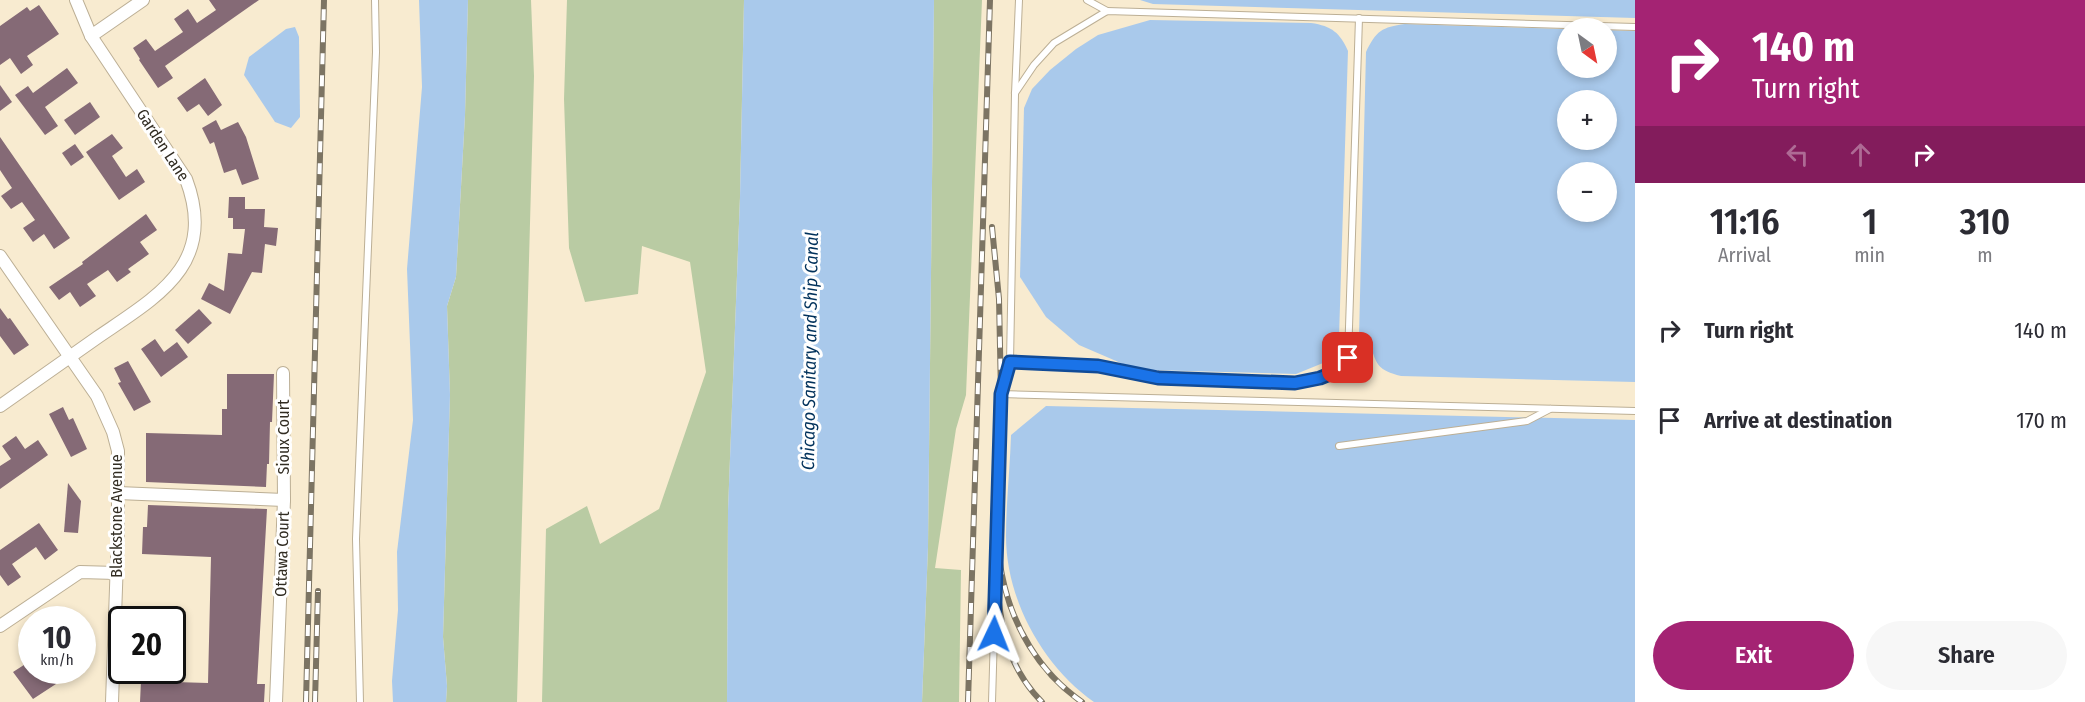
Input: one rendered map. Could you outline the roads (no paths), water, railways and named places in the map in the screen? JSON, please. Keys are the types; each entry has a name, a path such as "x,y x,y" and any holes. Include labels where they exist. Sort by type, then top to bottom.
{"street":[{"name":"Garden Lane","path":"0,406 151,301 170,284 188,258 195,228 190,190 181,169 91,36 76,0"},
{"path":"91,36 143,0"},
{"name":"Blackstone Avenue","path":"0,255 97,396 113,432 118,451 112,702"},
{"name":"Sioux Court","path":"283,373 284,500"},
{"name":"Ottawa Court","path":"118,492 284,500 276,702"},
{"path":"0,626 80,572 116,573"}],"lane":[{"path":"360,702 356,539 376,52 375,0"},
{"path":"992,702 1001,394 1010,362 1019,0"},
{"path":"1087,0 1107,11 1635,27"},
{"path":"1015,94 1034,65 1054,43 1107,11"},
{"path":"1010,362 1098,366 1158,378 1295,383 1320,378 1337,371 1348,358 1359,18"},
{"path":"1001,394 1635,411"},
{"path":"1339,446 1527,421 1551,409"}],"water":[{"path":"419,0 468,0 465,115 456,277 447,306 450,395 443,637 446,702 393,702 392,681 398,610 397,552 413,420 407,269 422,87"},
{"name":"Chicago Sanitary and Ship Canal","path":"744,0 934,0 928,547 922,702 727,702 728,511 740,197"},
{"path":"1140,0 1635,0 1635,18 1153,4"},
{"path":"1150,20 1311,23 1330,28 1345,45 1348,51 1339,337 1337,353 1328,361 1296,374 1149,370 1123,364 1079,345 1046,317 1020,277 1024,108 1032,89 1050,70 1098,35"},
{"path":"1405,24 1557,29 1557,78 1617,78 1617,30 1635,31 1635,382 1401,376 1383,369 1370,344 1359,337 1366,52 1373,39 1385,29"},
{"path":"295,27 299,37 300,117 291,128 275,122 244,75 249,57 286,29"},
{"path":"1046,406 1635,420 1635,702 1094,702 1059,670 1031,630 1020,607 1008,560 1006,524 1011,435"}],"railway":[{"path":"306,702 324,0"},
{"path":"968,702 990,0"},
{"path":"992,227 999,299 1001,394"},
{"path":"998,520 1002,575 1020,630 1040,662 1053,677 1082,702"},
{"path":"997,576 1000,611 1007,644 1020,674 1042,702"},
{"path":"315,702 318,591"}]}
